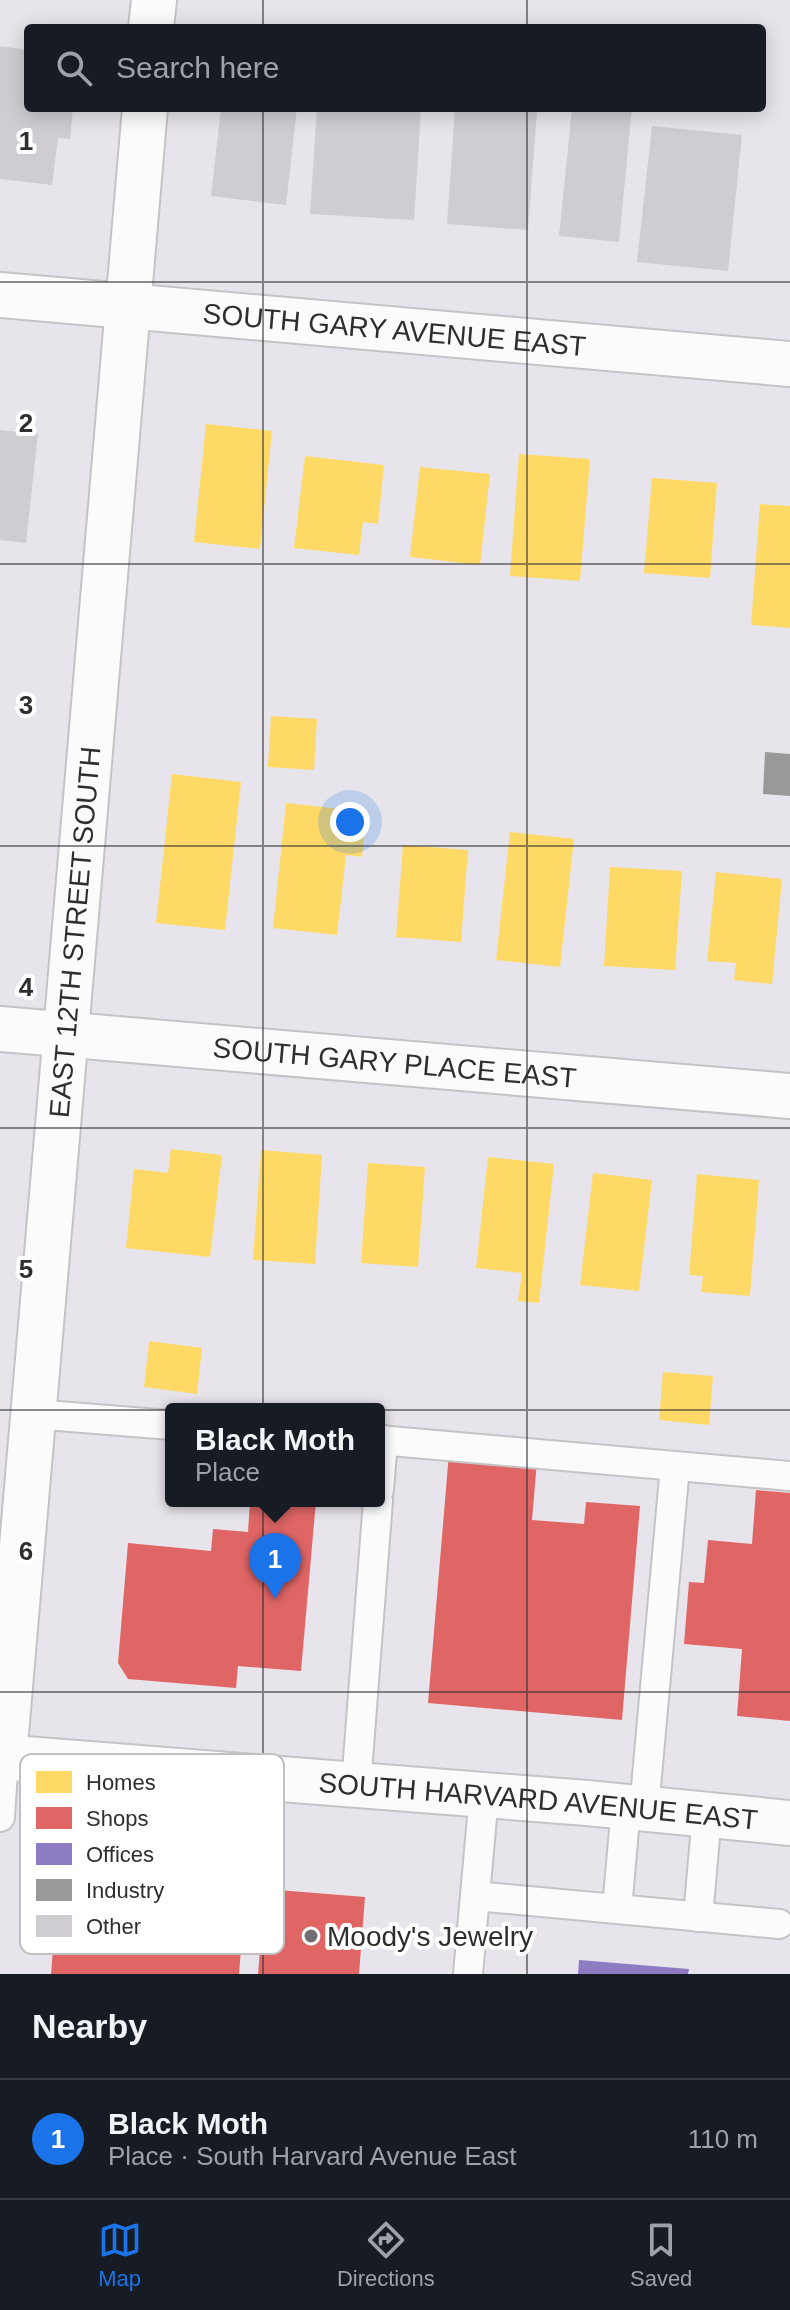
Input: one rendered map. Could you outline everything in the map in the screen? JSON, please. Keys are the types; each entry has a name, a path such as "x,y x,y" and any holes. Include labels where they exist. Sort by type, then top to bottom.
{"street":[{"path":"151,24 154,0"},
{"name":"EAST 12TH STREET SOUTH","path":"2,1757 145,112"},
{"name":"SOUTH GARY AVENUE EAST","path":"0,295 790,364"},
{"name":"SOUTH GARY PLACE EAST","path":"0,1029 790,1096"},
{"name":"SOUTH HARVARD AVENUE EAST","path":"284,1779 790,1823"}],"lane":[{"path":"33,1414 165,1425"},
{"path":"385,1440 790,1476"},
{"path":"617,1909 635,1808 675,1466"},
{"path":"356,1785 378,1507"},
{"path":"0,1817 2,1757"},
{"path":"468,1974 484,1795"},
{"path":"698,1917 707,1815"},
{"path":"475,1896 779,1924"}],"building: Homes":[{"path":"206,424 272,431 260,549 194,542"},
{"path":"519,454 590,459 580,581 510,576"},
{"path":"305,456 384,465 378,524 363,522 359,555 294,548"},
{"path":"420,467 490,474 480,565 410,557"},
{"path":"652,478 717,483 710,578 644,573"},
{"path":"760,504 790,506 790,628 751,625"},
{"path":"271,716 317,719 314,770 268,767"},
{"path":"172,774 241,782 225,930 156,923"},
{"path":"286,803 341,809 339,828 365,831 362,857 346,855 337,935 273,928"},
{"path":"510,832 574,839 560,967 496,960"},
{"path":"403,845 468,850 461,942 396,937"},
{"path":"610,867 682,871 675,970 604,966"},
{"path":"716,872 782,879 772,984 734,980 736,963 707,961"},
{"path":"171,1149 222,1155 210,1257 126,1248 134,1169 168,1173"},
{"path":"261,1150 322,1155 315,1264 253,1260"},
{"path":"488,1157 554,1164 539,1303 518,1301 522,1273 476,1268"},
{"path":"368,1163 425,1167 418,1267 361,1263"},
{"path":"593,1173 652,1180 639,1291 580,1285"},
{"path":"697,1174 759,1180 750,1296 701,1292 703,1276 689,1275"},
{"path":"149,1341 202,1348 197,1394 144,1387"},
{"path":"663,1372 713,1376 709,1425 659,1420"}],"building: Shops":[{"path":"449,1453 537,1461 532,1520 584,1524 586,1502 640,1506 622,1720 428,1703"},
{"path":"756,1490 790,1493 790,1721 737,1716 742,1649 684,1644 689,1582 704,1583 708,1540 752,1544"},
{"path":"250,1507 315,1507 301,1671 238,1666 236,1688 128,1679 118,1663 128,1543 211,1551 213,1529 248,1532"},
{"name":"Moody's Jewelry","path":"284,1891 365,1897 359,1974 258,1974 260,1954 284,1954"},
{"path":"53,1954 241,1954 239,1974 51,1974"}],"building: Offices":[{"path":"579,1960 689,1969 688,1974 578,1974"}],"building: Industry":[{"path":"765,752 790,754 790,796 763,794"}],"building: Other":[{"path":"0,46 24,49 24,112 73,112 70,139 58,138 52,185 0,179"},
{"path":"221,112 297,112 286,205 211,196"},
{"path":"317,112 421,112 414,220 310,214"},
{"path":"455,112 537,112 528,230 447,224"},
{"path":"572,112 632,112 619,242 559,236"},
{"path":"652,126 742,135 728,271 637,262"},
{"path":"0,430 38,434 26,543 0,540"}],"place":[{"name":"Black Moth","path":"275,1599"},
{"name":"Moody's Jewelry","path":"311,1936"}]}
